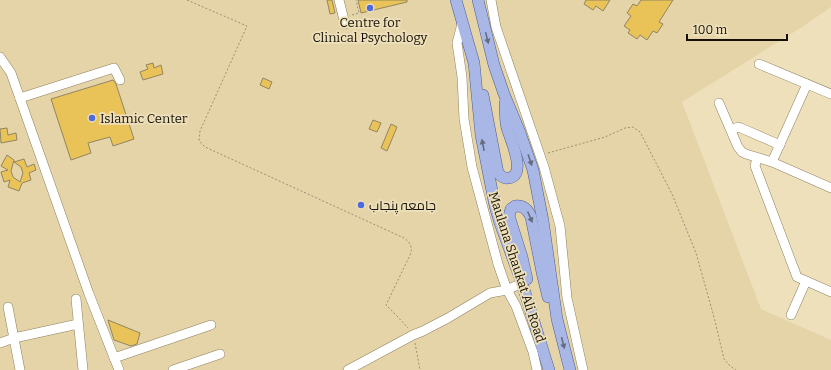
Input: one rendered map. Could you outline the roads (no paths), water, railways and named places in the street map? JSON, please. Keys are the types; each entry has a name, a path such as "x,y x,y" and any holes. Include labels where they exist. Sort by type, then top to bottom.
{"main road":[{"name":"Maulana Shaukat Ali Road","path":"456,0 474,63 481,135 493,196 500,222 522,283 549,370"},
{"name":"Maulana Shaukat Ali Road","path":"478,0 494,65 533,170 543,221 558,319 570,370"},
{"path":"475,69 480,83 498,173 507,179 515,176 518,168 517,158 507,128 504,94"},
{"path":"533,317 522,256 509,216 511,209 515,206 522,206 526,208 531,217 547,295 558,319"}],"street":[{"path":"339,0 344,20"},
{"path":"491,0 496,27 540,156 560,226 567,298 583,370"},
{"path":"462,24 457,43 462,78 464,119 472,167 498,264 507,290 516,306 533,352 537,370"},
{"path":"0,57 11,73 89,294 118,370"},
{"path":"759,64 831,94"},
{"path":"20,98 114,68 120,80"},
{"path":"772,162 807,84"},
{"path":"719,103 738,147 742,152 772,162 831,188"},
{"path":"731,130 738,127 780,145"},
{"path":"757,158 755,166 797,277 831,292"},
{"path":"792,315 806,281"},
{"path":"348,370 415,335 422,336 452,322 455,313 490,293 507,290 522,283"},
{"path":"76,300 83,370"},
{"path":"8,307 20,370"},
{"path":"0,343 14,338 78,324"},
{"path":"114,358 211,325"},
{"path":"173,370 220,354"}],"place":[{"name":"Centre for Clinical Psychology","path":"370,8"},
{"name":"Islamic Center","path":"92,118"},
{"name":"جامعہ پنجاب","path":"361,205"}]}
